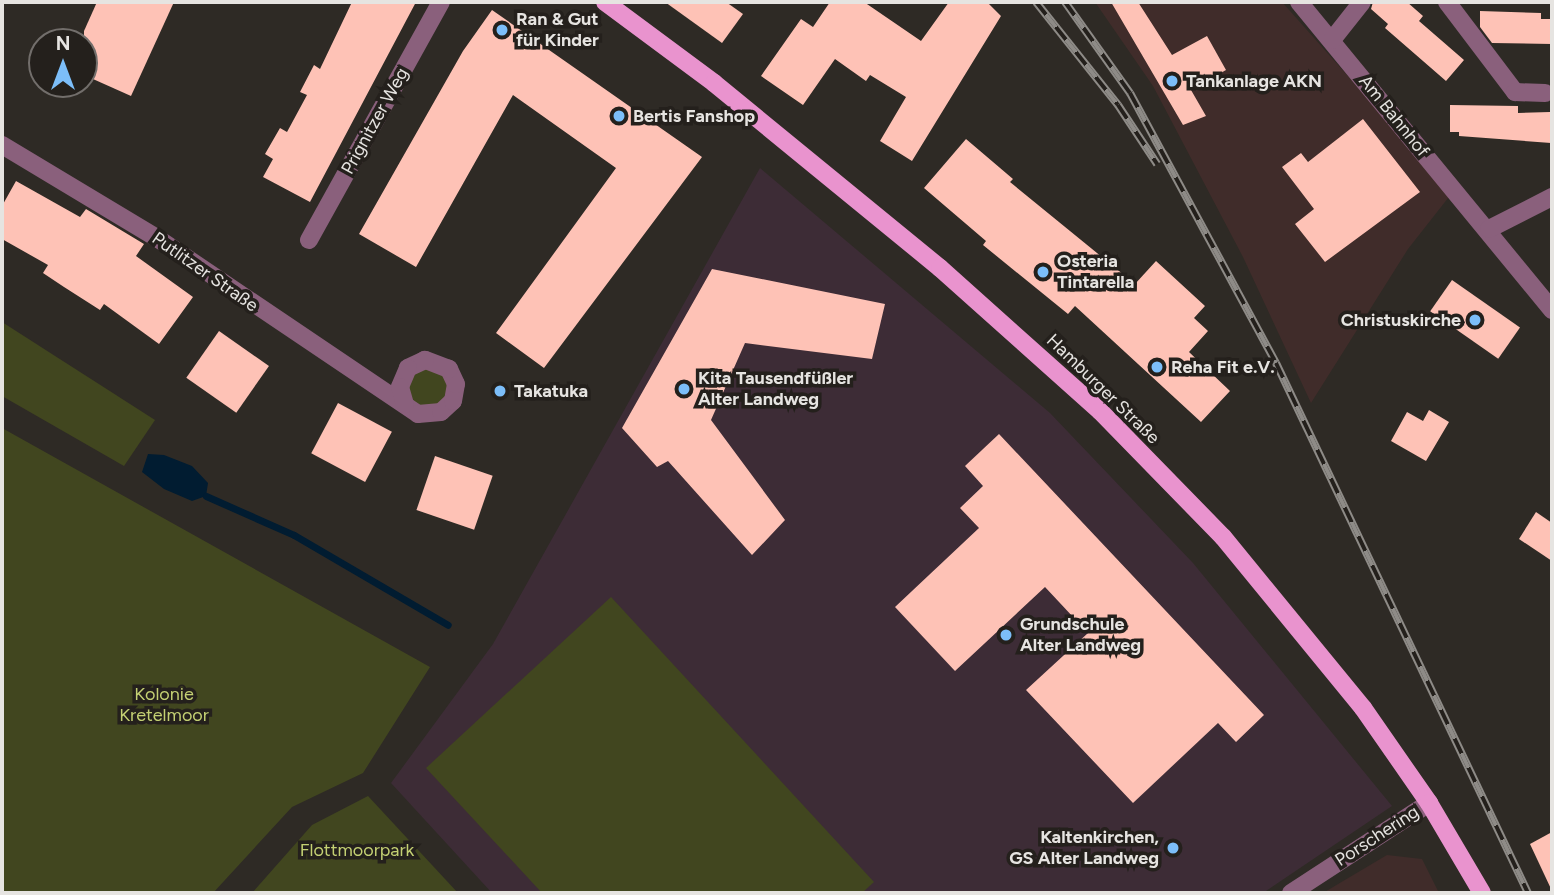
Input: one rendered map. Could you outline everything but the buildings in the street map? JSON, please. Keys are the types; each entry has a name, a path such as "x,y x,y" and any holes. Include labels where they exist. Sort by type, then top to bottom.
{"main road":[{"name":"Hamburger Straße","path":"605,2 714,83 940,268 1100,411 1223,537 1363,708 1429,803 1482,893"}],"street":[{"name":"Prignitzer Weg","path":"309,240 441,2"},
{"name":"Am Bahnhof","path":"1299,2 1489,229 1552,310"},
{"path":"1332,40 1362,2"},
{"path":"1447,2 1515,92 1545,93"},
{"name":"Putlitzer Straße","path":"2,145 160,240 288,330 405,404"},
{"path":"1489,229 1552,197"},
{"name":"Porschering","path":"1291,893 1429,803"}],"shaded area":[{"path":"1095,2 1282,2 1452,193 1408,249 1311,403 1243,257 1153,86"},
{"path":"760,168 1050,413 1193,563 1392,806 1263,893 492,893 391,783 493,644"},
{"path":"1387,855 1422,859 1439,893 1323,893"}],"green space":[{"path":"2,322 155,420 124,466 2,396"},
{"path":"425,360 456,384 430,416 400,392"},
{"name":"Kolonie Kretelmoor","path":"2,428 430,667 363,773 292,807 213,893 2,893"},
{"path":"611,597 874,882 862,893 542,893 426,768"},
{"name":"Flottmoorpark","path":"368,796 458,893 252,893 312,825"}],"water":[{"path":"148,454 164,455 192,466 208,483 206,496 192,501 164,489 142,472"}],"waterway":[{"path":"206,496 294,535 448,625"}],"railway":[{"path":"1036,2 1118,105 1157,164"},
{"path":"1065,2 1130,93 1276,363 1528,893"}],"place":[{"name":"Ran & Gut für Kinder","path":"502,30"},
{"name":"Tankanlage AKN","path":"1172,81"},
{"name":"Bertis Fanshop","path":"619,116"},
{"name":"Osteria Tintarella","path":"1043,272"},
{"name":"Christuskirche","path":"1475,320"},
{"name":"Reha Fit e.V.","path":"1157,367"},
{"name":"Kita Tausendfüßler Alter Landweg","path":"684,389"},
{"name":"Takatuka","path":"500,391"},
{"name":"Grundschule Alter Landweg","path":"1006,635"},
{"name":"Kaltenkirchen, GS Alter Landweg","path":"1173,848"}]}
